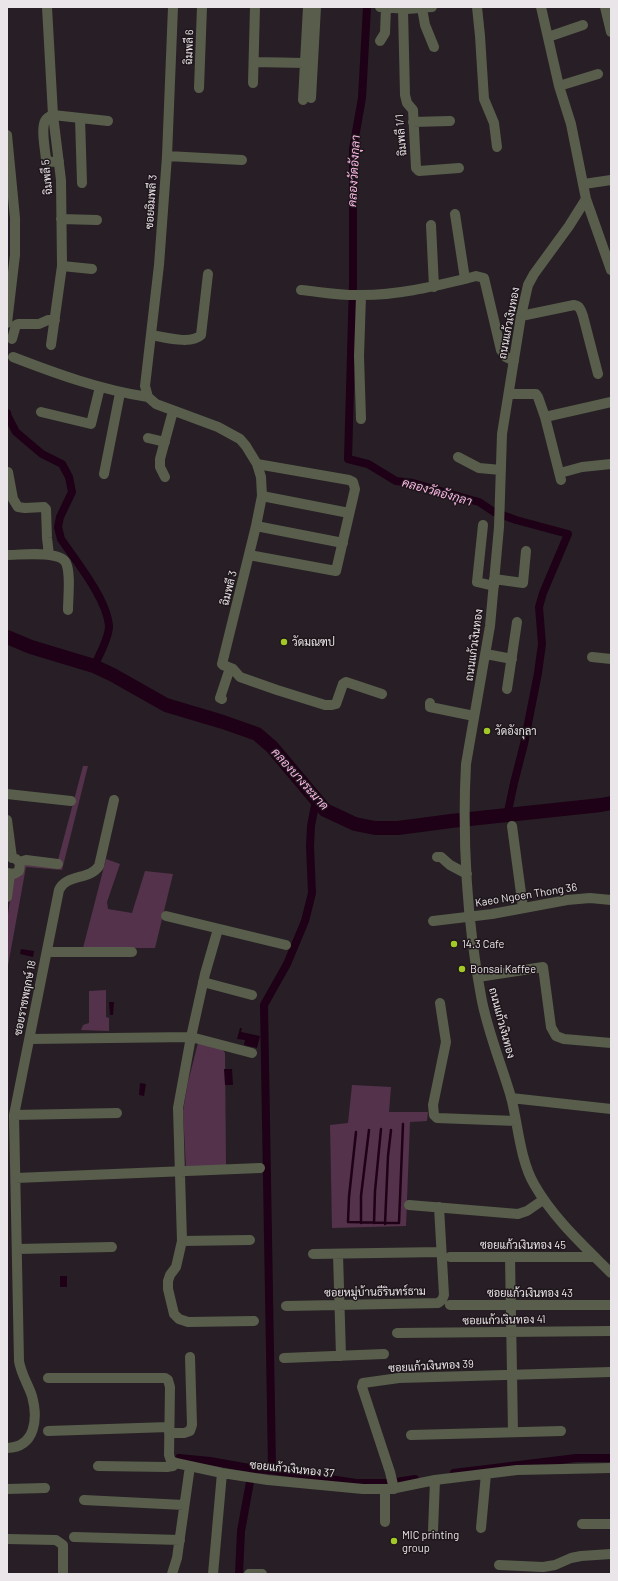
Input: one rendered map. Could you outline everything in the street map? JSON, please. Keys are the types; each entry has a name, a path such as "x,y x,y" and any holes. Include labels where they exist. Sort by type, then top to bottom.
{"street":[{"name":"ฉิมพลี 5","path":"47,7 53,115 61,180 62,266 51,344"},
{"name":"ซอยฉิมพลี 3","path":"148,397 146,392 146,377 159,265 167,156 173,7"},
{"name":"ฉิมพลี 6","path":"199,88 202,7"},
{"path":"253,83 255,7"},
{"path":"308,7 305,63 307,99 316,7"},
{"path":"380,7 427,7 425,25 434,47"},
{"path":"477,7 484,99 494,123 497,147"},
{"path":"541,7 559,86 571,124 586,199 611,270"},
{"path":"605,7 611,32"},
{"path":"380,41 385,33 386,8"},
{"name":"ฉิมพลี 1/1","path":"406,8 405,95 407,103 413,110 417,169 419,171 459,168"},
{"path":"548,37 582,25"},
{"path":"254,62 305,63"},
{"path":"559,86 598,74"},
{"path":"53,115 108,121"},
{"path":"80,118 82,182"},
{"path":"413,122 450,121"},
{"path":"7,135 15,218 14,261 7,323"},
{"path":"167,156 242,160"},
{"path":"584,184 611,180"},
{"name":"ถนนแก้วเงินทอง","path":"586,199 569,226 534,274 528,285 521,316 502,434 500,516 486,654 466,764 466,857 469,916 481,996 488,1026 511,1098 526,1166 533,1183 543,1200 570,1232 611,1273"},
{"path":"455,214 465,279"},
{"path":"61,219 97,220"},
{"path":"431,225 434,287"},
{"path":"62,266 92,269"},
{"path":"151,335 190,340 197,339 201,335 208,274"},
{"path":"301,290 355,295 394,294 434,287 476,276 484,278 501,350 506,357 514,361"},
{"path":"355,295 361,419"},
{"path":"521,316 577,305 581,309 598,374"},
{"path":"12,339 16,325 18,324 41,324 48,320 55,320"},
{"path":"13,357 56,374 120,393 148,397"},
{"path":"41,412 91,424 93,422 100,387"},
{"path":"104,474 120,393"},
{"path":"509,394 536,394 545,417 560,476 582,467 611,464"},
{"name":"ฉิมพลี 3","path":"148,397 156,404 218,427 240,439 257,464 261,477 262,496 256,526 222,660 223,666 230,668"},
{"path":"545,417 611,402"},
{"path":"165,477 160,464 174,411"},
{"path":"148,438 165,442"},
{"path":"458,457 478,468 501,470"},
{"path":"249,555 335,572 337,570 355,488 353,482 349,480 257,464"},
{"path":"8,472 13,499 18,507 44,507 46,511 47,538 50,555"},
{"path":"262,496 349,513"},
{"path":"483,525 477,582 522,583 526,551"},
{"path":"256,526 343,543"},
{"path":"7,555 50,555 58,556 64,559 67,564 68,610"},
{"path":"507,689 517,622"},
{"path":"486,654 512,659"},
{"path":"592,657 611,659"},
{"path":"222,699 220,698 230,668 233,669 240,677 325,705 336,704 343,684 346,682 382,694"},
{"path":"430,703 430,707 474,716"},
{"path":"7,794 71,801"},
{"name":"ซอยราชพฤกษ์ 18","path":"7,1448 18,1447 29,1438 33,1430 35,1419 32,1396 20,1369 19,1361 14,1115 59,890 61,885 67,880 92,872 99,866 114,800"},
{"path":"7,820 13,860 20,866 19,871 14,874 9,874 7,897"},
{"path":"512,826 523,908"},
{"path":"437,857 441,857 450,865 467,874"},
{"path":"13,860 58,864"},
{"name":"Kaeo Ngoen Thong 36","path":"433,921 567,900 590,898 611,900"},
{"path":"166,916 286,945"},
{"path":"218,929 203,982 178,1108 182,1241 178,1263 168,1281 170,1305 174,1314 179,1319 188,1322 254,1321"},
{"path":"47,952 132,952"},
{"path":"478,977 543,967 551,1027 556,1036 564,1039 611,1043"},
{"path":"203,982 252,995"},
{"path":"440,1002 446,1042 433,1104 434,1115 437,1118 516,1121"},
{"path":"30,1039 191,1037 252,1053"},
{"path":"511,1098 611,1109"},
{"path":"14,1115 117,1113"},
{"path":"16,1178 260,1168"},
{"path":"409,1205 518,1214 527,1211 543,1200"},
{"name":"ซอยหมู่บ้านธีรินทร์ธาม","path":"286,1306 438,1303 442,1300 444,1295 446,1254 439,1207"},
{"path":"182,1241 250,1240"},
{"path":"17,1248 112,1247"},
{"name":"ซอยแก้วเงินทอง 45","path":"313,1254 446,1254 510,1257 595,1257"},
{"path":"338,1254 341,1356"},
{"path":"510,1257 513,1432"},
{"name":"ซอยแก้วเงินทอง 43","path":"450,1306 611,1305"},
{"name":"ซอยแก้วเงินทอง 41","path":"397,1333 611,1331"},
{"path":"284,1358 384,1354"},
{"path":"48,1431 169,1430 184,1434 190,1431 192,1425 190,1357"},
{"name":"ซอยแก้วเงินทอง 39","path":"385,1522 391,1489 390,1472 362,1387 363,1383 399,1378 611,1372"},
{"path":"48,1378 164,1378 168,1380 170,1387 168,1455 171,1460 176,1463 173,1466 166,1467 98,1466"},
{"path":"411,1435 561,1431"},
{"name":"ซอยแก้วเงินทอง 37","path":"176,1463 222,1473 268,1480 363,1489 391,1489 435,1480 517,1470 611,1468"},
{"path":"172,1574 177,1558 180,1540 190,1466"},
{"path":"213,1574 222,1473"},
{"path":"481,1528 486,1474"},
{"path":"433,1531 435,1480"},
{"path":"7,1489 45,1488"},
{"path":"84,1500 184,1505"},
{"path":"582,1524 611,1524"},
{"path":"74,1536 180,1540"},
{"path":"7,1539 56,1540 60,1542 64,1545 63,1574"},
{"path":"499,1565 543,1568 581,1556 611,1554"},
{"path":"249,1574 262,1574"}],"shaded area":[{"path":"83,766 88,766 62,870 26,867 7,971 7,922 13,877 25,862 58,860"},
{"path":"106,859 120,864 107,902 108,909 132,913 145,871 173,874 155,948 83,948"},
{"path":"21,949 34,951 33,957 20,954"},
{"path":"106,990 106,1017 109,1018 109,1031 81,1030 83,1025 89,1023 89,991"},
{"path":"109,1002 114,1002 113,1015 110,1015"},
{"path":"240,1028 242,1028 241,1032 260,1036 257,1048 244,1045 245,1040 237,1039"},
{"path":"198,1043 222,1049 225,1053 226,1166 186,1168 183,1111 188,1082"},
{"path":"224,1069 232,1069 233,1085 225,1085"},
{"path":"140,1083 146,1084 144,1096 139,1095"},
{"path":"352,1085 391,1087 389,1112 428,1112 427,1121 410,1122 406,1226 332,1228 330,1125 348,1123"},
{"path":"60,1276 67,1276 67,1287 60,1287"}],"waterway":[{"name":"คลองวัดอังกุลา","path":"367,7 362,98 353,149 353,283 348,459 368,464 396,481 413,483 479,502 494,512 516,520 568,534 543,593 539,607 542,644 538,673 524,744 507,816"},
{"path":"7,413 16,432 42,454 62,464 69,477 72,492 60,517 58,527 61,539 97,592 107,615 109,626 106,641 94,666"},
{"name":"คลองบางระมาด","path":"7,637 31,647 94,666 166,705 257,734 272,747 325,810 355,824 375,828 398,828 611,803"},
{"path":"239,1574 241,1531 250,1482 255,1469 271,1470 272,1467 264,1005 287,964 305,921 312,893 310,846 311,826 316,800"},
{"path":"356,1132 349,1197 348,1222 399,1223 403,1124"},
{"path":"374,1223 375,1191 381,1129"},
{"path":"361,1223 361,1196 369,1130"},
{"path":"385,1224 388,1156 391,1130"},
{"path":"179,1458 210,1461 255,1469"},
{"path":"454,1473 576,1458 611,1458"},
{"path":"271,1470 356,1483 390,1483 415,1479"}],"place":[{"name":"วัดมณฑป","path":"284,642"},
{"name":"วัดอังกุลา","path":"487,731"},
{"name":"14.3 Cafe","path":"454,944"},
{"name":"Bonsai Kaffee","path":"462,969"},
{"name":"MIC printing group","path":"394,1541"}]}
